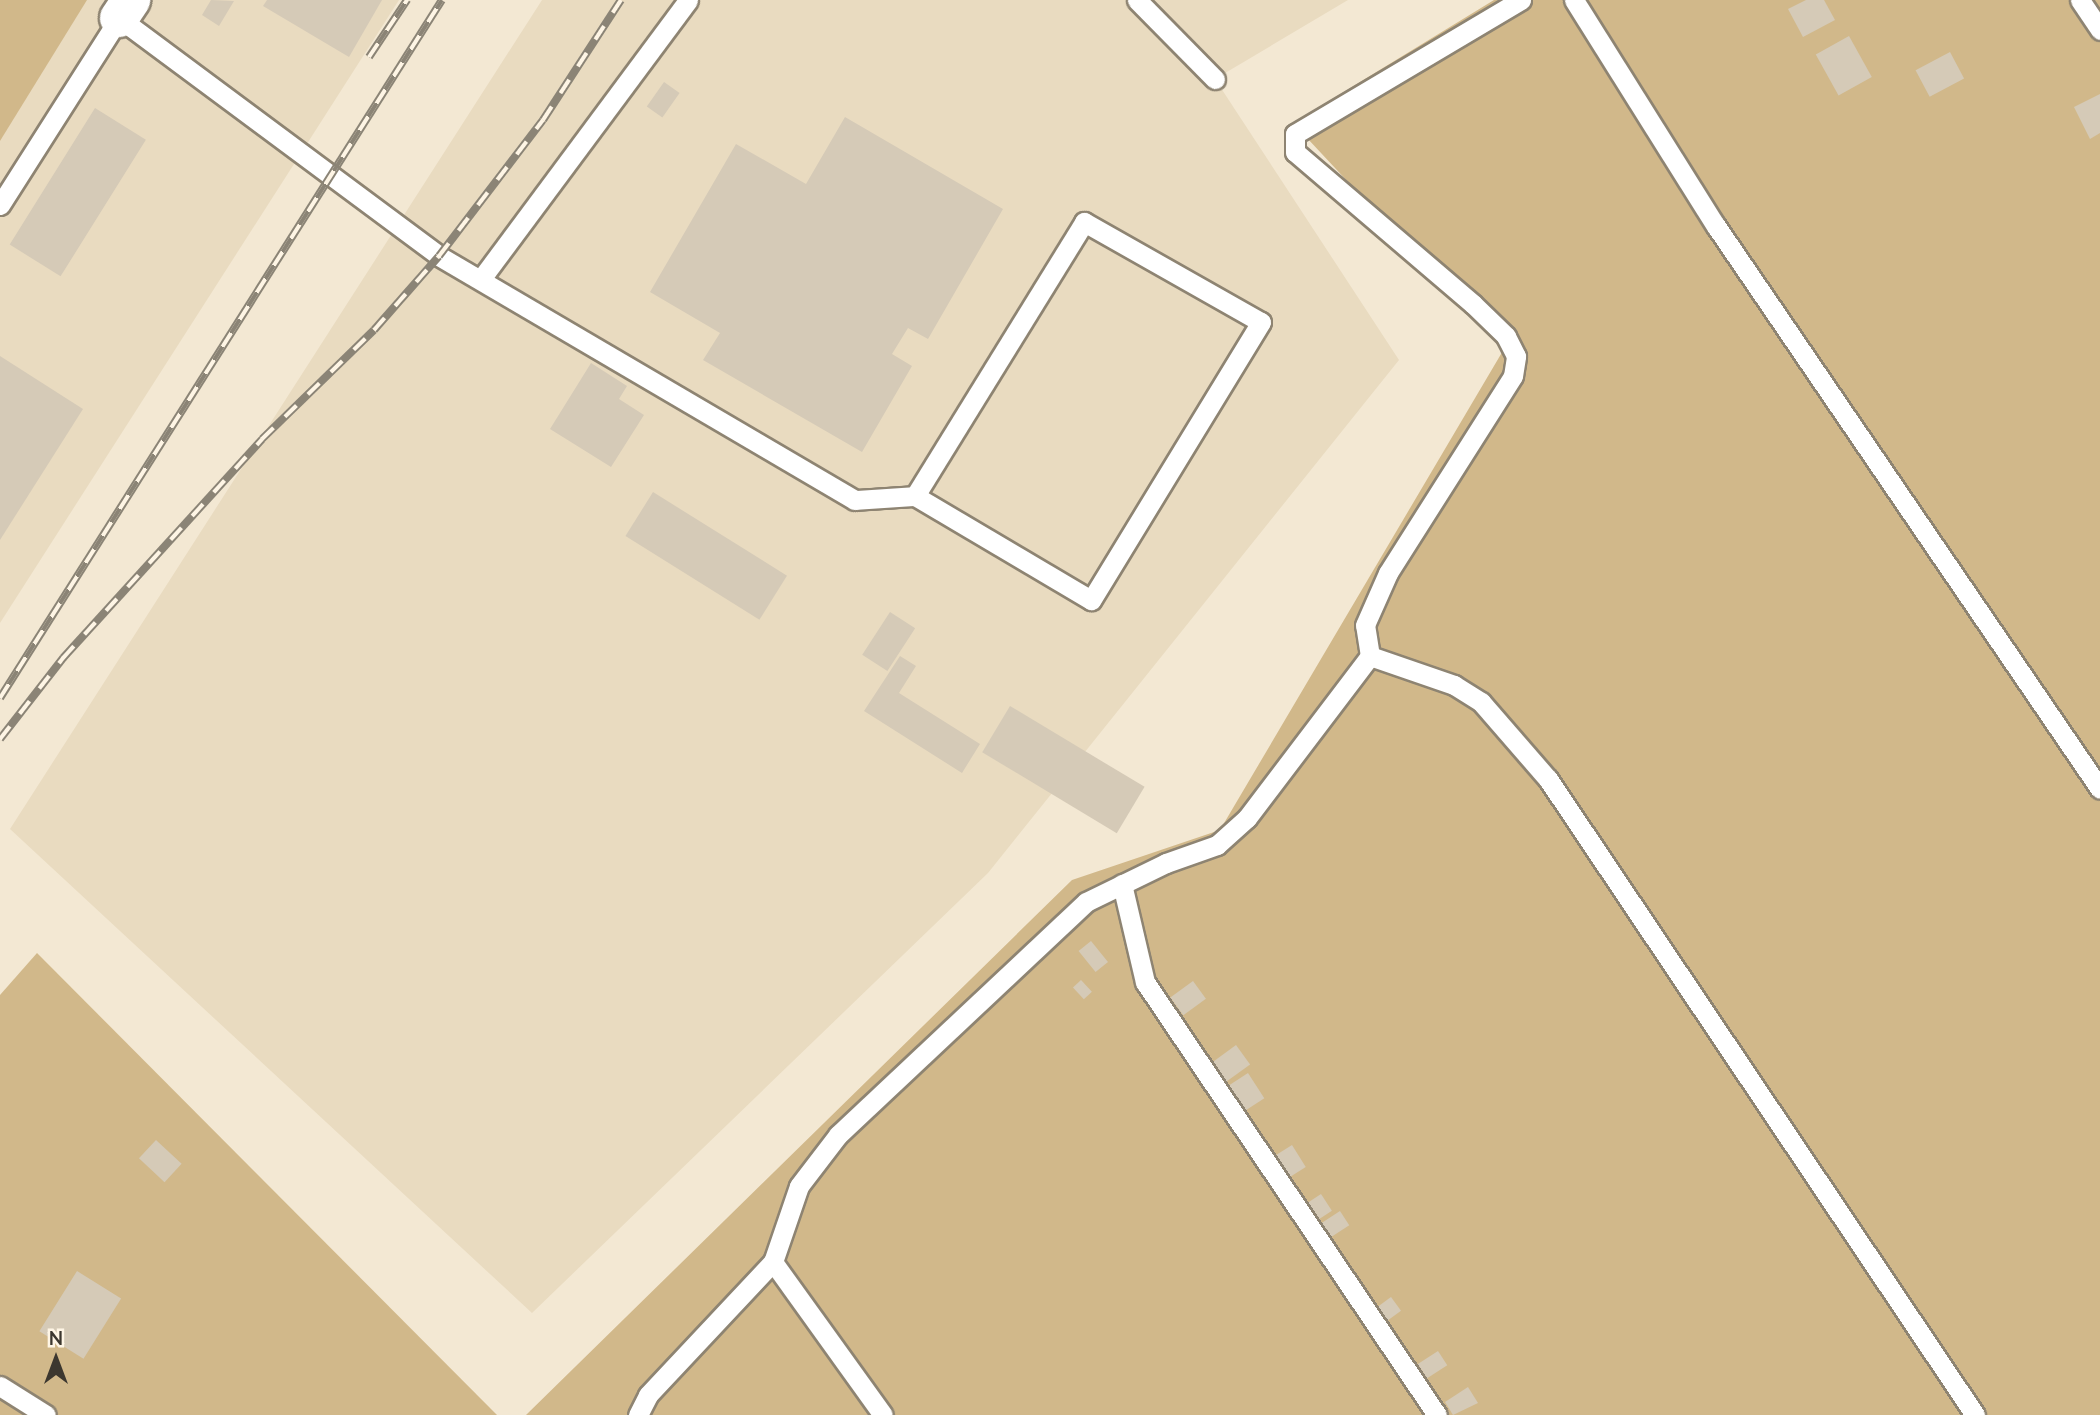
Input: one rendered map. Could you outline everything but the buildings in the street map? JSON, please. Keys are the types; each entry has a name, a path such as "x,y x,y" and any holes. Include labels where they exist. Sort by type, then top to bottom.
{"lane":[{"path":"481,279 688,0"},
{"path":"1137,0 1215,79"},
{"path":"638,1415 648,1395 773,1262 799,1186 838,1135 1086,902 1122,884 1217,845 1247,818 1370,656 1365,625 1388,573 1513,376 1516,356 1506,336 1472,304 1295,152 1295,134 1521,0"},
{"path":"1574,0 1724,238 2100,789"},
{"path":"2080,0 2100,30"},
{"path":"0,205 125,9 439,256 855,500 915,496 1091,600 1261,322 1084,222 915,496"},
{"path":"1370,656 1454,685 1481,702 1548,779 1975,1415"},
{"path":"1122,884 1145,982 1437,1415"},
{"path":"773,1262 883,1415"},
{"path":"0,1386 46,1415"}],"shaded area":[{"path":"0,0 399,0 0,623"},
{"path":"0,0 87,0 0,141"},
{"path":"542,0 1348,0 1215,79 1399,360 988,873 532,1313 10,829"},
{"path":"1494,0 2100,0 2100,1415 526,1415 1072,880 1220,830 1504,349 1293,123"},
{"path":"37,953 497,1415 0,1415 0,995"}],"railway":[{"path":"369,57 407,0"},
{"path":"0,698 442,0"},
{"path":"0,739 63,658 262,439 374,330 439,256 543,120 621,0"}]}
